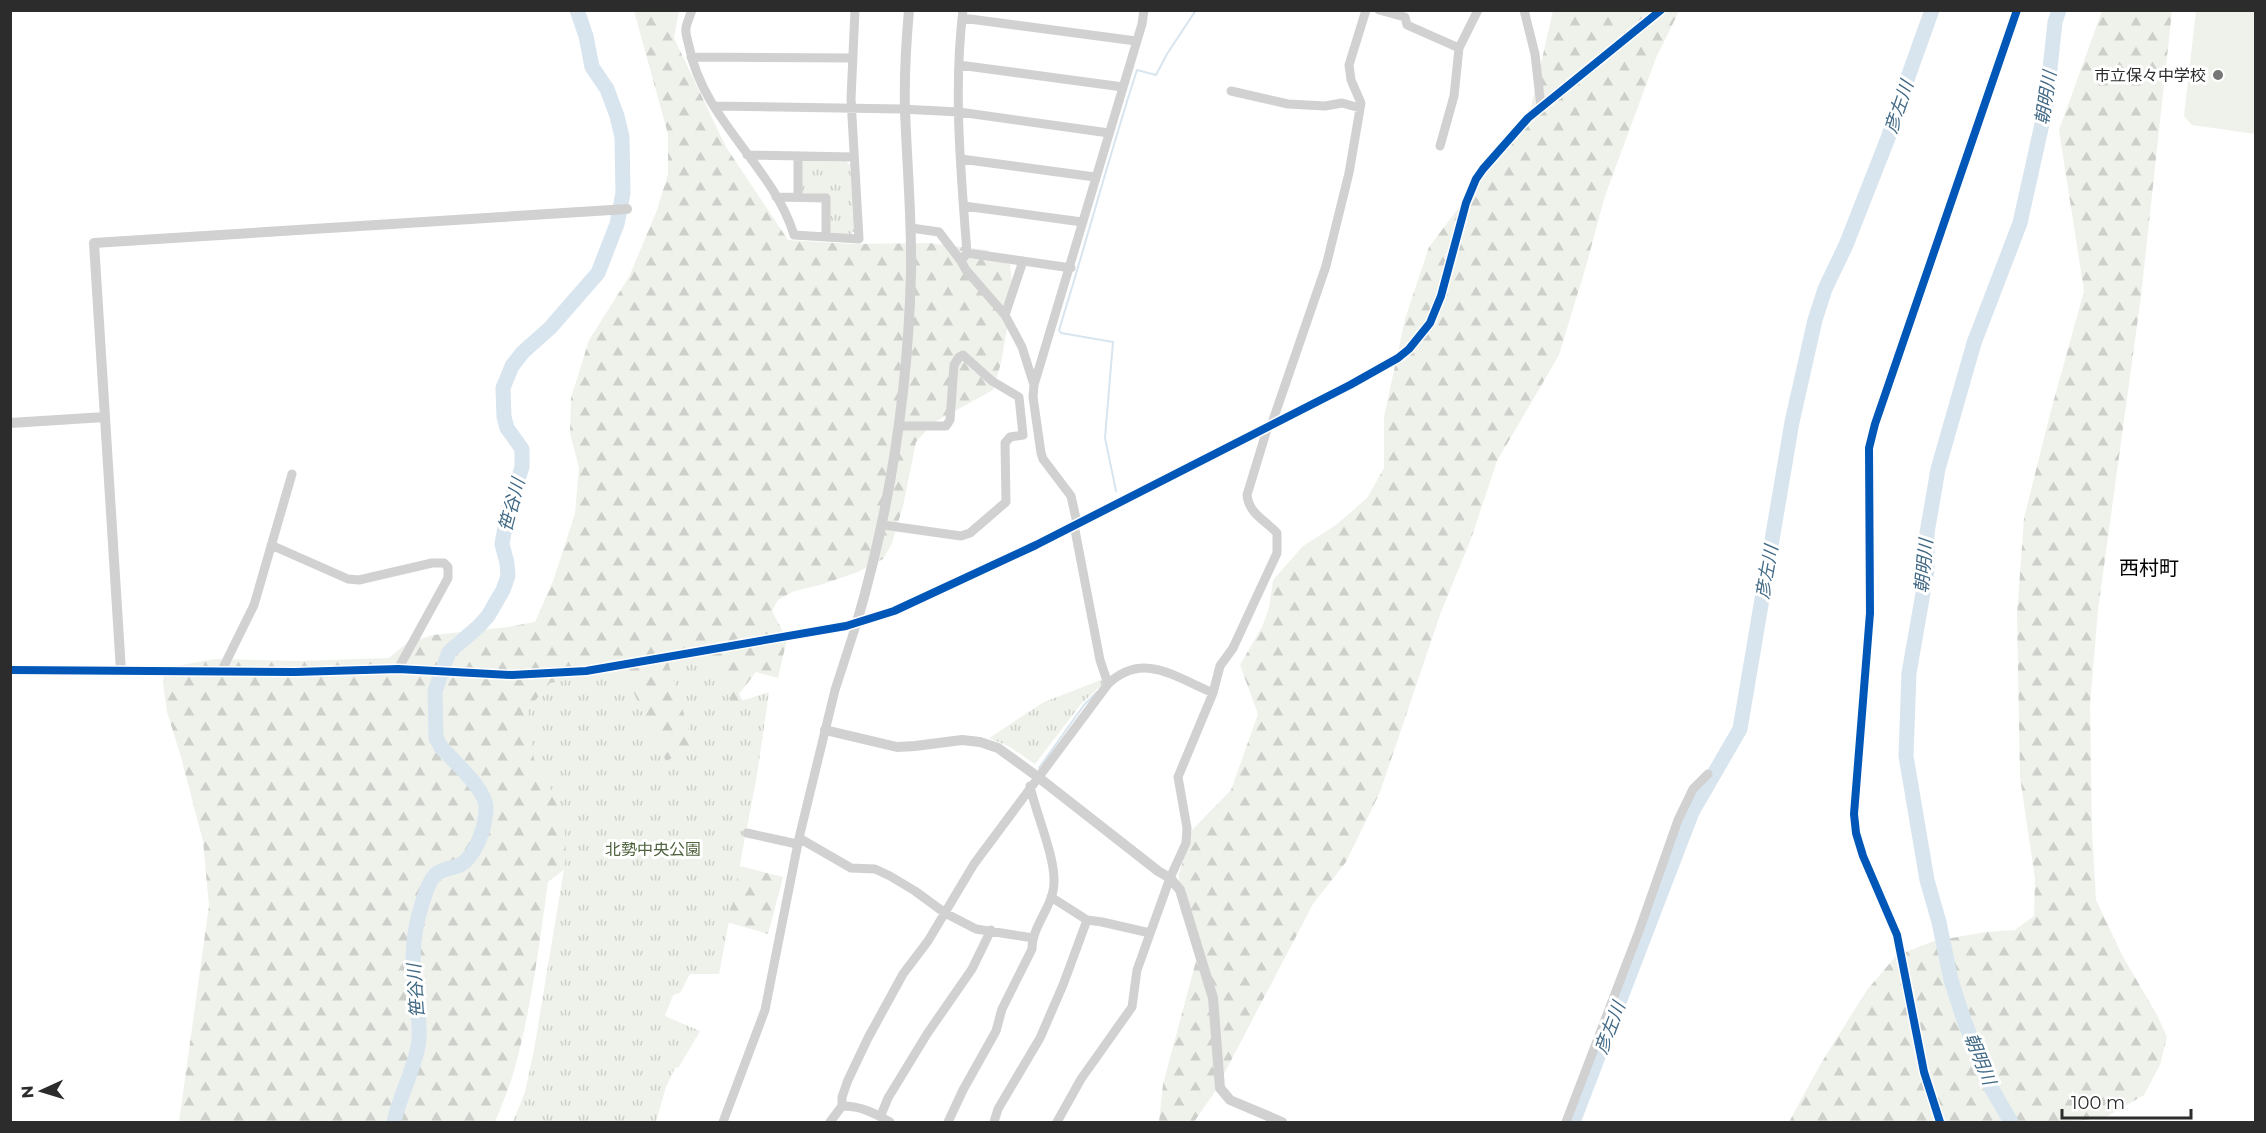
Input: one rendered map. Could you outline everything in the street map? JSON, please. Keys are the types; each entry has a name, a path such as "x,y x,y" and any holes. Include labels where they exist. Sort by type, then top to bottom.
{"street":[{"path":"692,10 686,30 693,67 714,106 776,197 788,217 794,235 859,239 852,107 855,10"},
{"path":"723,1122 765,1010 798,841 825,730 883,525 898,426 907,329 911,228 905,109 909,10"},
{"path":"1108,684 1100,660 1071,496 1043,459 1033,397 1034,385 1071,268 1082,222 1142,24 1144,10"},
{"path":"1057,1122 1085,1072 1130,1011 1137,970 1170,878 1186,843 1187,828 1178,777 1213,693 1220,666 1233,648 1277,552 1277,533 1252,512 1247,495 1326,266 1349,173 1361,103 1350,80 1349,65 1366,10"},
{"path":"1379,10 1405,17 1407,25 1459,48"},
{"path":"1440,146 1454,96 1459,48 1478,10"},
{"path":"1524,10 1535,54 1541,106"},
{"path":"10,670 221,672 398,669 513,675 586,671 705,652 857,622 894,611 1076,524 1387,366 1410,349 1437,310 1462,214 1476,179 1508,140 1541,106 1661,10"},
{"path":"1940,1122 1924,1072 1897,935 1863,856 1856,833 1854,814 1870,604 1869,448 1875,424 2017,10"},
{"path":"1034,385 1022,348 1005,315 966,270 958,112 958,64 962,14 1136,41"},
{"path":"691,57 853,58"},
{"path":"958,64 1123,87"},
{"path":"1342,102 1350,80"},
{"path":"1231,91 1288,104 1326,106 1342,102 1360,108"},
{"path":"714,106 852,107 958,112 1109,133"},
{"path":"747,155 854,157"},
{"path":"798,156 798,197"},
{"path":"961,159 1095,177"},
{"path":"776,197 826,198 826,237"},
{"path":"964,206 1082,222"},
{"path":"121,671 94,243 627,209"},
{"path":"911,228 939,232 964,257 1023,261 1071,268"},
{"path":"1005,315 1023,261"},
{"path":"883,525 967,535 1006,502 1005,443 1010,437 1023,435 1019,398 992,381 963,355 958,357 954,365 948,424 942,428 898,426"},
{"path":"10,423 105,417"},
{"path":"221,672 254,605 292,474"},
{"path":"271,545 348,579 359,580 432,563 444,563 448,567 448,578 398,669"},
{"path":"830,1122 842,1106 842,1097 868,1038 903,974 928,941 974,864 1108,684 1119,674 1132,669 1151,667 1213,693"},
{"path":"825,730 897,747 915,747 962,740 980,742 998,748 1170,878 1180,891 1213,998 1220,1088 1230,1100 1282,1122"},
{"path":"1566,1122 1640,931 1678,820 1693,789 1708,774"},
{"path":"948,1122 996,1031 1002,1009 1032,949 1033,938 1051,897 1054,875 1030,786"},
{"path":"747,833 798,841 851,868 875,869 915,891 945,913 976,929 1033,938"},
{"path":"1051,897 1087,920 1150,933"},
{"path":"994,1122 998,1109 1040,1038 1087,920"},
{"path":"881,1115 888,1098 927,1034 972,969 991,930"},
{"path":"842,1106 851,1106 881,1115 890,1122"}],"green space":[{"path":"634,11 679,11 674,38 726,147 788,240 851,244 929,243 987,250 1010,265 1013,294 1001,363 993,390 933,423 916,442 903,506 892,543 883,559 858,572 794,591 778,600 772,611 787,639 778,678 756,672 739,694 763,737 732,864 783,877 768,934 702,915 642,808 548,882 525,1027 511,1080 495,1122 179,1122 209,906 203,841 167,712 163,682 165,668 215,659 301,661 389,658 407,643 433,635 535,622 553,581 575,514 579,467 570,434 571,398 589,340 629,277 657,210 668,174 668,134"},
{"path":"1553,11 1679,11 1656,58 1605,196 1559,355 1497,461 1471,539 1441,612 1380,792 1346,862 1313,904 1214,1093 1194,1122 1159,1122 1163,1084 1196,961 1193,940 1181,912 1179,874 1192,830 1231,790 1258,714 1240,665 1262,627 1269,608 1273,580 1303,546 1336,525 1367,498 1384,468 1384,417 1405,319 1429,247 1508,143 1531,107"},
{"path":"2102,11 2172,11 2141,296 2098,610 2090,704 2092,831 2096,900 2122,955 2157,1015 2167,1037 2160,1065 2144,1095 2106,1117 2070,1122 1789,1122 1820,1065 1867,990 1896,956 1934,941 1986,932 2015,930 2034,916 2035,879 2020,777 2017,615 2024,518 2084,291 2059,130"},
{"name":"市立保々中学校","path":"2196,11 2255,11 2255,134 2192,125 2184,116"},
{"path":"801,160 845,160 850,165 855,231 849,235 829,234 829,196 802,195"},
{"name":"北勢中央公園","path":"709,655 732,704 769,692 757,775 719,974 690,974 680,993 673,995 665,1016 700,1031 679,1067 675,1068 666,1087 656,1122 513,1122 525,1092 534,1050 566,857 565,831 554,795 534,759 528,709 550,683 623,670 666,761 694,747 668,662"},
{"path":"1106,678 1106,681 1081,704 1035,764 1010,747 989,738 1044,702"}],"waterway":[{"name":"笹谷川","path":"394,1122 415,1060 419,1040 413,954 419,914 430,881 435,875 460,865 471,855 479,840 486,815 485,801 481,793 441,747 436,738 435,691 449,652 488,616 508,576 502,544 508,510 522,467 522,449 507,428 504,417 503,388 512,366 523,352 550,328 598,273 617,224 623,193 622,137 617,116 607,89 592,67 586,36 577,10"},
{"path":"1116,491 1105,438 1113,342 1061,333 1059,330 1137,70 1156,75 1196,10"},
{"name":"彦左川","path":"1573,1122 1692,812 1740,729 1792,422 1815,320 1825,289 1846,245 1888,138 1932,10"},
{"name":"朝明川","path":"2011,1122 1989,1084 1964,1020 1951,980 1939,922 1927,880 1906,756 1909,673 1927,570 1927,533 1938,469 1974,343 2020,223 2046,106 2055,22 2059,10"},
{"path":"1039,768 1084,705 1097,692"}],"cycle path":[{"path":"10,670 295,672 398,669 512,675 586,671 846,626 894,611 1036,545 1350,385 1398,358 1409,349 1430,323 1441,296 1466,203 1483,169 1528,118 1661,10"},
{"path":"1940,1122 1924,1072 1897,935 1863,856 1856,833 1854,814 1870,613 1869,448 1875,424 2017,10"}],"place":[{"name":"市立保々中学校","path":"2218,75"}],"district":[{"name":"西村町","path":"2149,568"}]}
